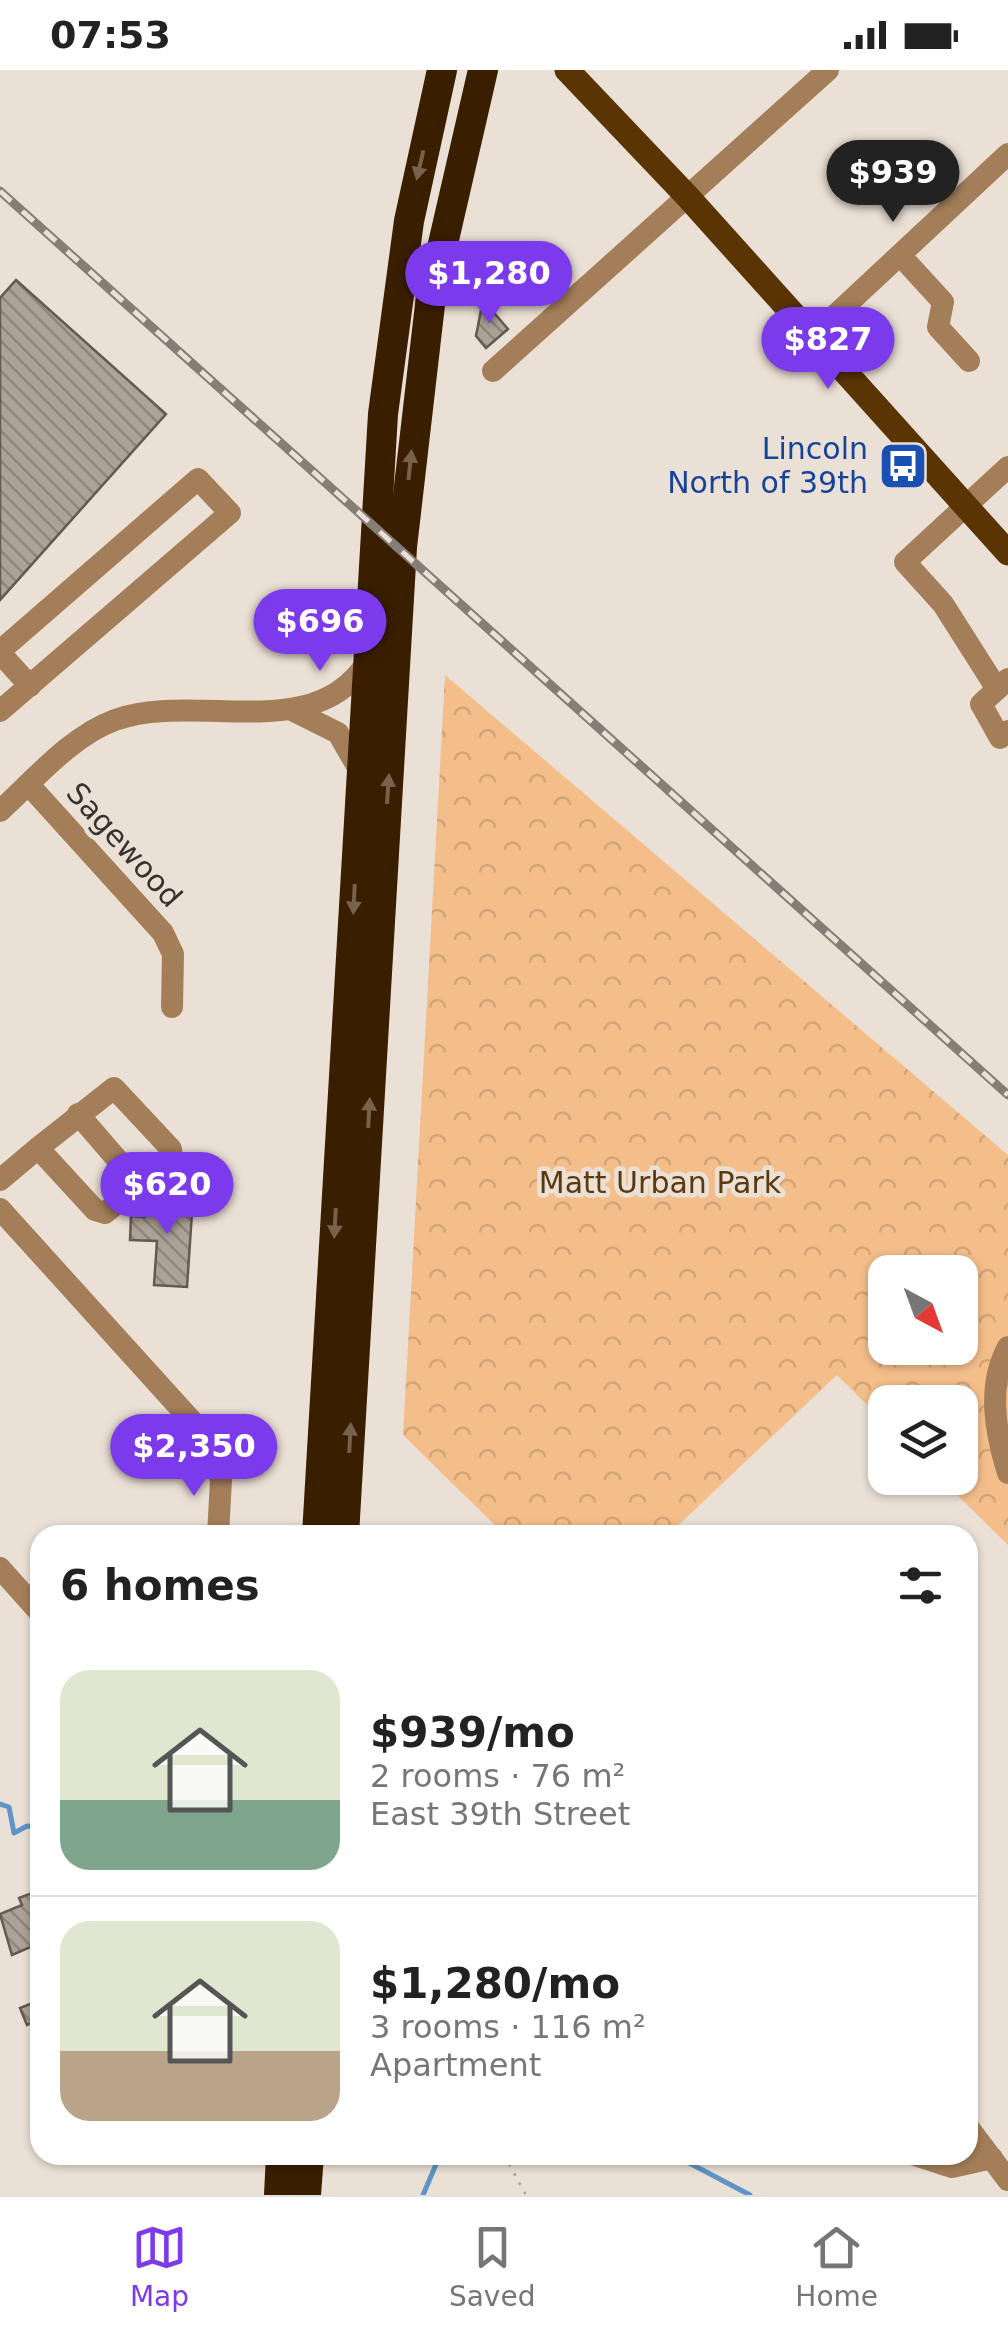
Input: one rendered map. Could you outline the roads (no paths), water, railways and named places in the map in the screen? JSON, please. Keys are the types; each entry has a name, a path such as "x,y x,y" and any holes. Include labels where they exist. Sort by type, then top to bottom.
{"highway":[{"path":"318,1525 391,334 418,175 442,70"},
{"path":"345,1525 403,528 431,296 484,70"},
{"path":"278,2195 280,2165"},
{"path":"306,2195 308,2165"}],"main road":[{"path":"567,70 814,335 1008,553"}],"street":[{"path":"493,370 828,70"},
{"path":"814,335 1008,154"},
{"path":"900,255 943,302 938,327 969,361"},
{"path":"1004,734 995,691 943,604 904,562 1008,467"},
{"path":"0,712 230,513 198,479 0,652 30,686"},
{"path":"3,802 86,736 126,717 172,710 292,710 344,691 368,662"},
{"path":"292,710 338,733 361,774"},
{"name":"Sagewood","path":"29,785 163,933 173,954 172,1008"},
{"path":"0,1180 78,1114 114,1088 171,1149 168,1166 105,1213 95,1210 38,1148"},
{"path":"78,1114 141,1187"},
{"path":"0,1209 198,1426 218,1460 218,1525"},
{"path":"1008,1347 996,1368 995,1432 1008,1473"},
{"path":"0,1568 30,1602"},
{"path":"978,2139 1008,2180"},
{"path":"978,2161 992,2158"}],"waterway":[{"path":"0,1804 9,1807 14,1833 30,1826"},
{"path":"423,2195 436,2165"},
{"path":"693,2165 750,2195"}],"railway":[{"path":"0,191 1008,1095"}],"place":[{"name":"Lincoln North of 39th","path":"903,466"}],"park label":[{"name":"Matt Urban Park","path":"660,1183"}]}
